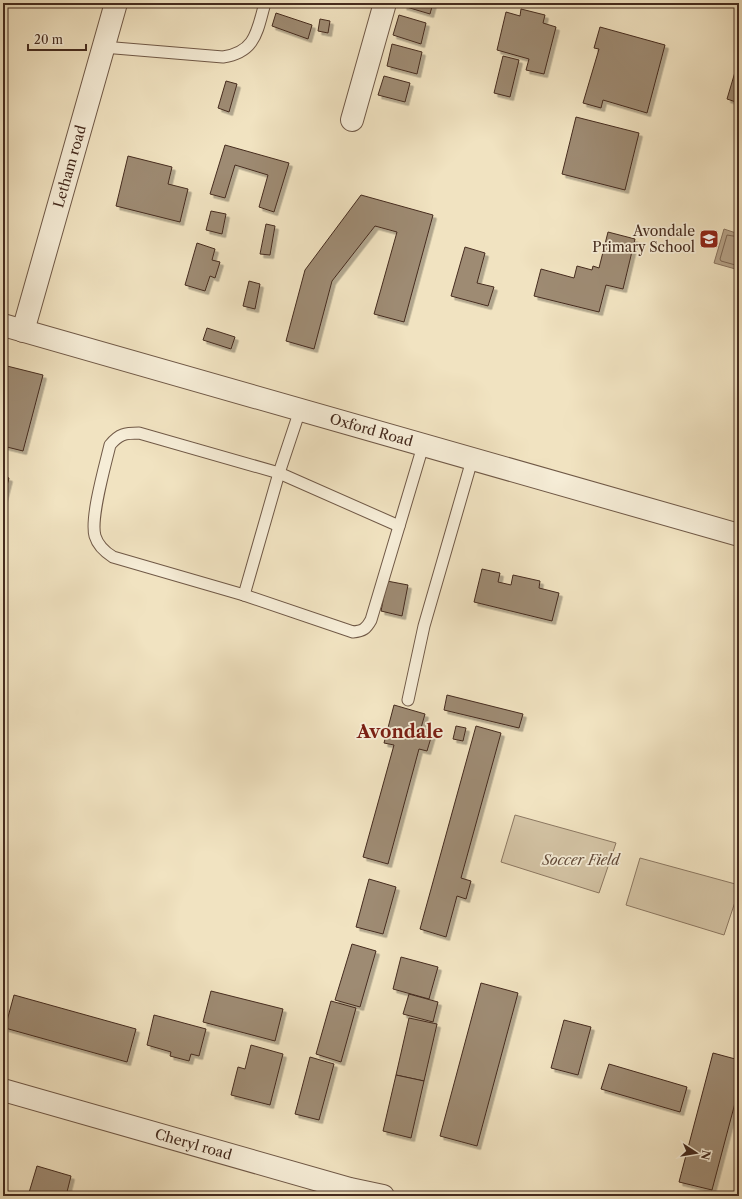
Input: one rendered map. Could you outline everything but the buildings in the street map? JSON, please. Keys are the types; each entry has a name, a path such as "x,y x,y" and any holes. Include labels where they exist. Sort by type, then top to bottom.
{"street":[{"name":"Letham road","path":"13,328 116,3"},
{"path":"352,120 385,3"},
{"name":"Oxford Road","path":"13,328 739,535"},
{"name":"Cheryl road","path":"3,1090 350,1189 384,1196"}],"lane":[{"path":"103,47 223,57 235,55 249,46 256,35 265,3"},
{"path":"244,595 278,474 300,410"},
{"path":"399,526 278,474 139,433 128,433 117,437 110,445 94,519 95,536 101,549 113,557 244,595 353,632 362,631 367,627 371,620 423,446"},
{"path":"408,700 424,626 472,460"}],"green space":[{"name":"Soccer Field","path":"515,815 616,843 599,893 501,862"},
{"name":"Soccer Field","path":"640,858 739,885 739,890 724,935 626,905"}],"water":[{"path":"724,229 739,234 739,270 714,263"}],"place":[{"name":"Avondale Primary School","path":"709,239"}],"district":[{"name":"Avondale","path":"400,732"}]}
